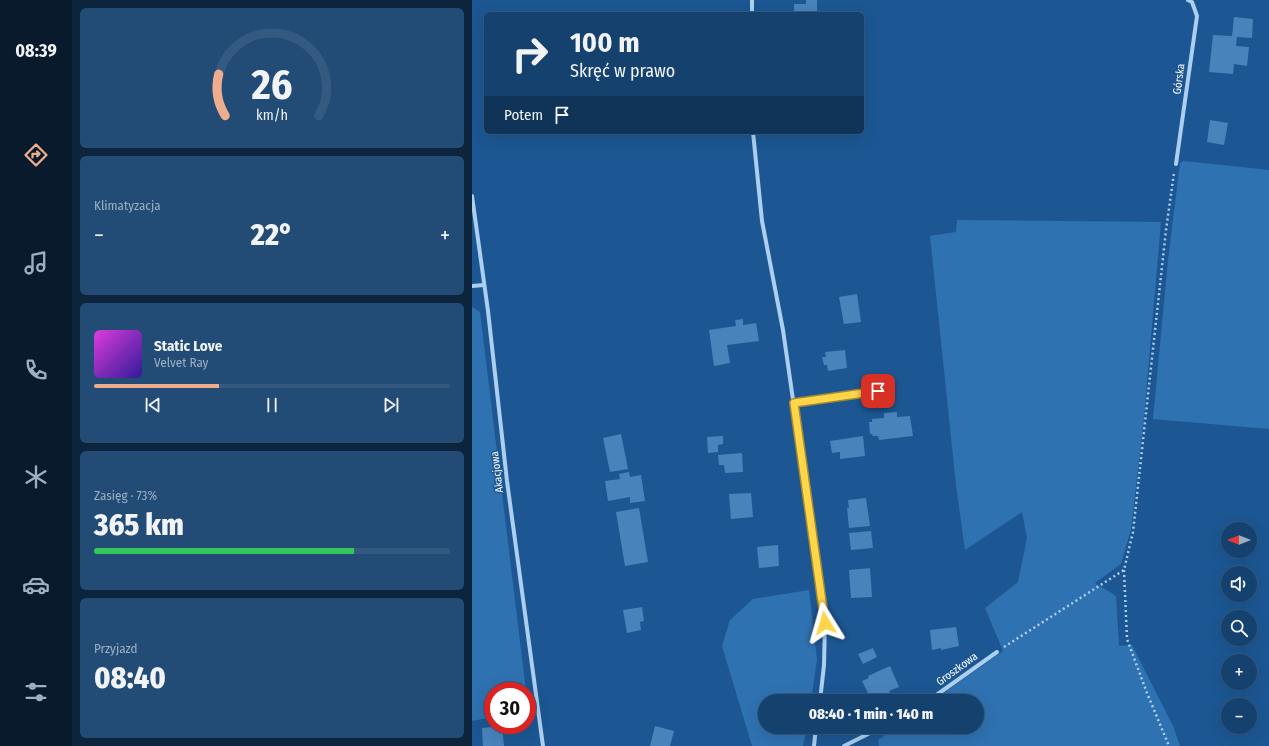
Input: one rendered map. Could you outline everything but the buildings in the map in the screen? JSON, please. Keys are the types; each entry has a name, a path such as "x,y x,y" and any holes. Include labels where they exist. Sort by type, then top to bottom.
{"street":[{"path":"752,0 752,12"},
{"name":"Górska","path":"1176,164 1197,16 1192,2 1188,0"},
{"path":"753,134 762,221 783,330 825,623 824,665 821,694"},
{"name":"Akacjowa","path":"472,196 507,481 543,746"},
{"path":"472,286 484,285"},
{"name":"Groszkowa","path":"938,694 997,652"},
{"path":"814,746 815,734"},
{"path":"844,746 868,734"}],"lane":[{"path":"794,403 878,391"}],"path":[{"path":"1169,746 1127,639 1124,570 1134,524 1166,230 1176,164"},
{"path":"997,652 1124,570"}],"shaded area":[{"path":"1184,161 1269,170 1269,429 1153,419 1168,260 1180,163"},
{"path":"957,220 1161,222 1144,418 1131,529 1121,564 1095,583 1116,596 1119,646 1132,645 1173,726 1180,746 879,746 878,740 887,734 984,734 984,694 943,694 1003,651 985,608 1018,582 1027,538 1022,512 965,550 956,485 930,236 956,232"},
{"path":"472,307 480,312 525,682 484,682 484,719 472,721"},
{"path":"809,590 817,660 812,694 758,694 758,734 806,734 803,746 752,746 722,646 730,620 753,599"}],"route":[{"path":"825,623 794,403 878,391"}]}
